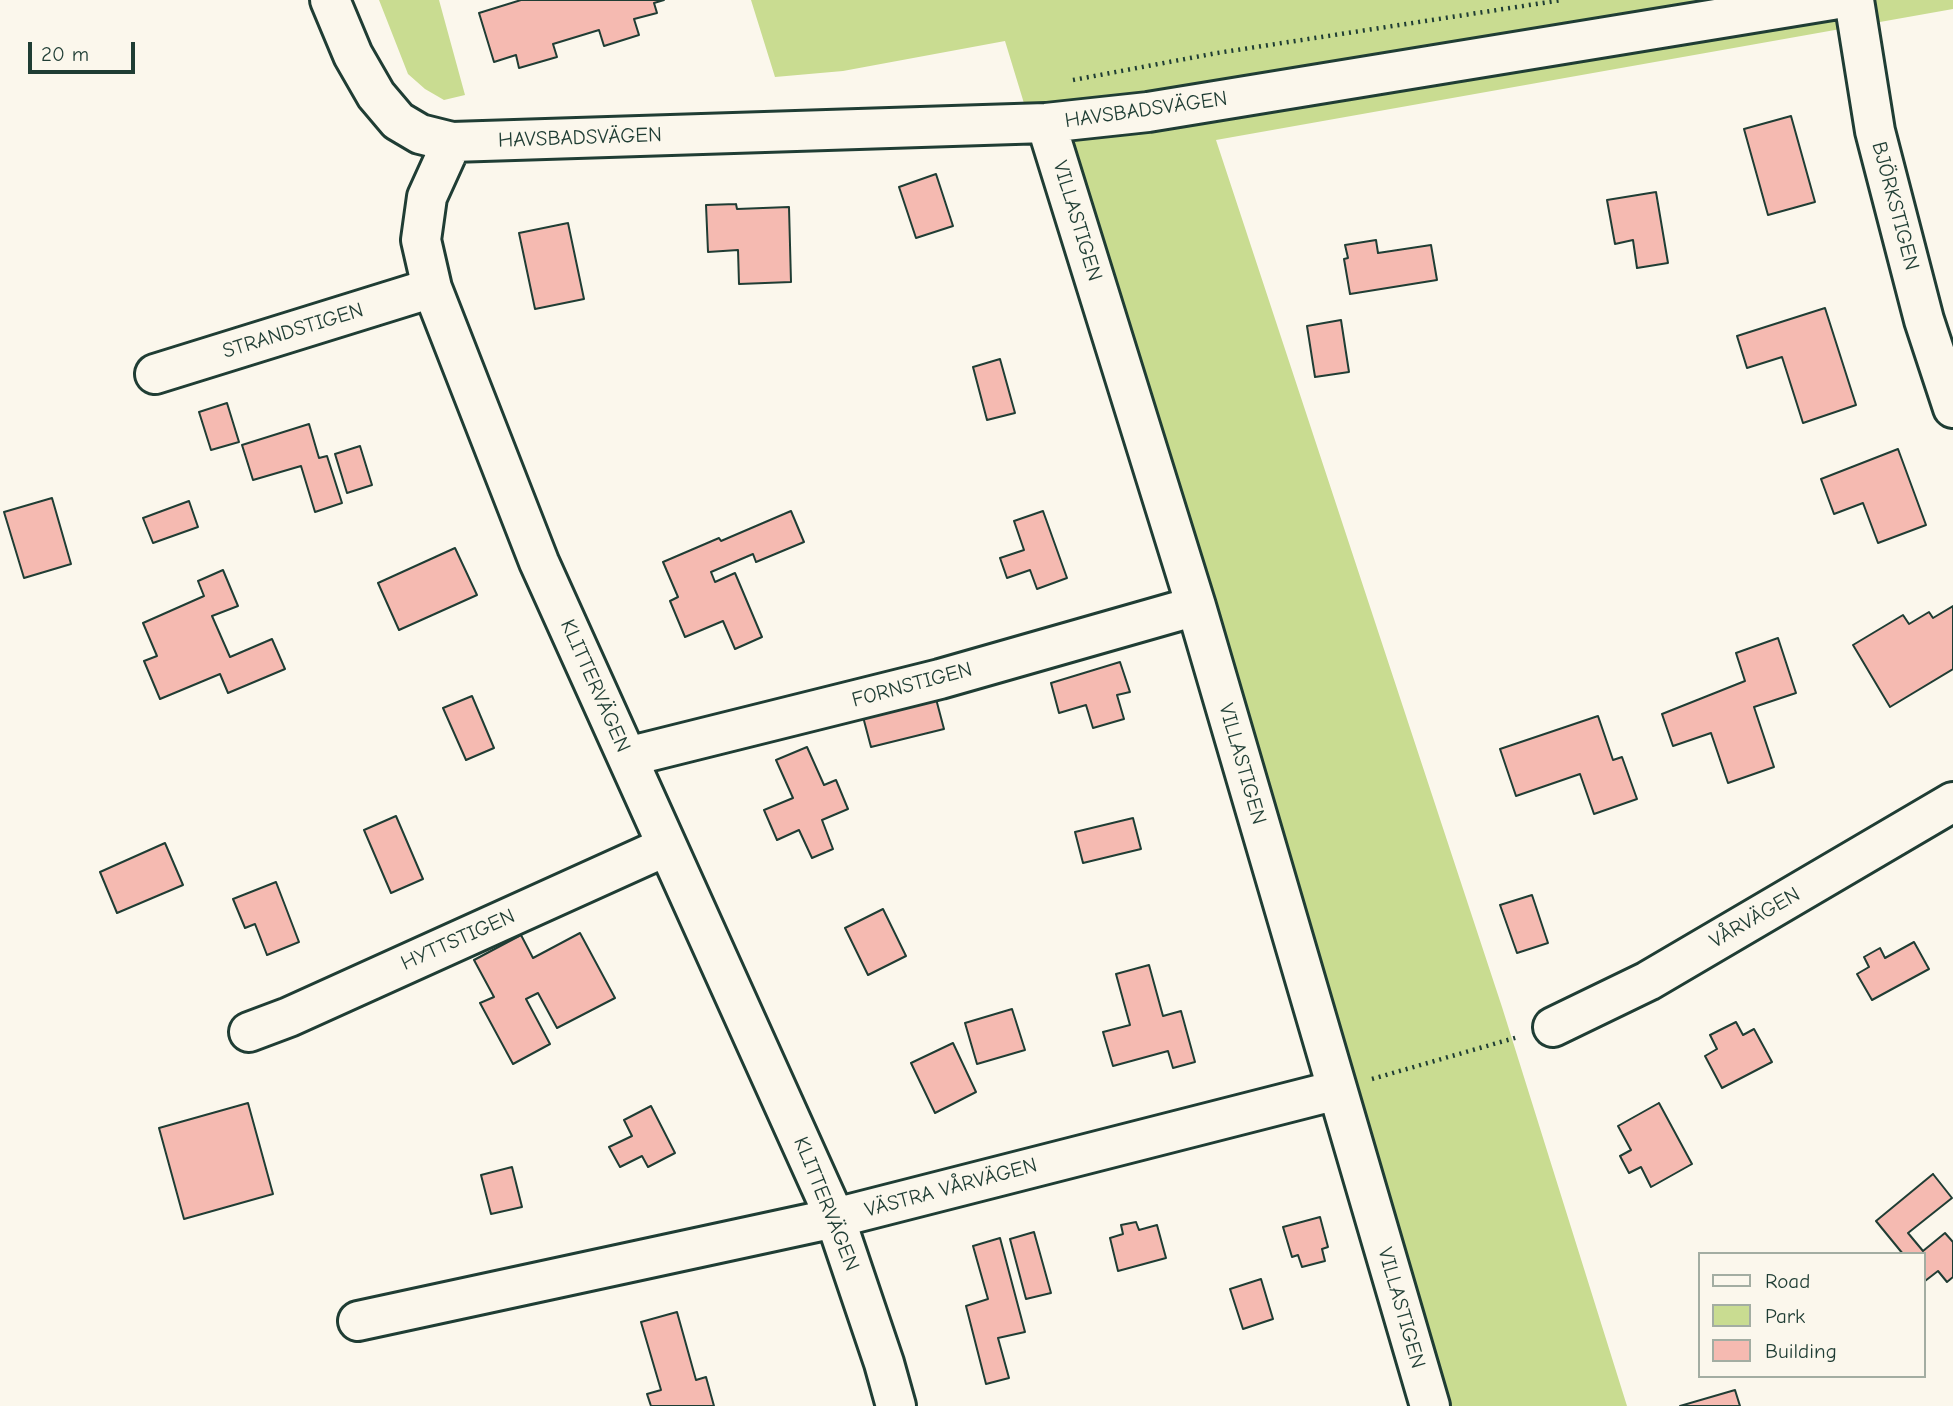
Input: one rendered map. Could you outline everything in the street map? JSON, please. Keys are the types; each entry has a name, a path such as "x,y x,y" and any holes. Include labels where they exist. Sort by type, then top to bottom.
{"street":[{"path":"330,0 353,55 376,95 398,121 421,134 452,142"},
{"name":"HAVSBADSVÄGEN","path":"452,142 1046,123 1148,112 1832,0"},
{"name":"BJÖRKSTIGEN","path":"1854,0 1875,131 1924,320 1953,408"},
{"name":"VILLASTIGEN","path":"1046,123 1196,606 1430,1406"},
{"name":"KLITTERVÄGEN","path":"452,142 427,197 421,240 432,288 539,562 835,1218 896,1406"},
{"name":"STRANDSTIGEN","path":"155,374 432,288"},
{"name":"FORNSTIGEN","path":"627,757 940,678 1196,606"},
{"name":"VÅRVÄGEN","path":"1553,1027 1648,981 1953,802"},
{"name":"HYTTSTIGEN","path":"249,1032 289,1017 667,846"},
{"name":"VÄSTRA VÅRVÄGEN","path":"358,1321 835,1218 1336,1090"}],"path":[{"path":"1060,82 1217,53 1562,0"},
{"path":"1336,1090 1553,1027"}],"green space":[{"path":"379,0 439,0 465,95 444,100 425,89 408,74"},
{"path":"751,0 1953,0 1953,9 1216,140 1502,1007 1627,1406 1428,1406 1155,533 1005,41 843,71 775,77"}],"building":[{"path":"521,0 664,0 654,3 657,13 634,19 639,35 604,46 599,30 553,44 557,57 519,68 516,55 494,62 479,13"},
{"path":"1791,116 1815,202 1768,215 1744,129"},
{"path":"936,174 953,226 916,238 899,187"},
{"path":"1656,192 1668,263 1637,268 1633,240 1615,244 1607,200"},
{"path":"736,204 737,209 789,207 791,282 739,284 738,250 708,252 706,205"},
{"path":"568,223 584,299 535,309 519,233"},
{"path":"1376,240 1378,253 1431,245 1437,280 1350,294 1344,259 1348,258 1345,245"},
{"path":"1825,308 1856,405 1803,423 1782,357 1747,368 1737,336"},
{"path":"1341,320 1349,372 1315,377 1307,326"},
{"path":"1000,359 1015,413 987,420 973,367"},
{"path":"227,403 239,442 211,450 199,412"},
{"path":"309,424 319,458 327,456 342,503 315,512 301,466 253,480 242,445"},
{"path":"360,446 372,485 347,493 335,454"},
{"path":"1898,449 1926,525 1878,543 1863,503 1834,514 1821,479"},
{"path":"52,498 71,564 24,578 4,512"},
{"path":"189,501 198,527 153,543 143,518"},
{"path":"791,511 804,542 756,562 753,554 711,572 715,582 735,573 762,637 735,649 723,621 685,637 670,601 678,597 663,562"},
{"path":"1043,511 1067,578 1037,589 1030,570 1007,578 1000,558 1024,550 1014,521"},
{"path":"455,548 477,595 399,630 378,583"},
{"path":"223,570 238,606 212,616 230,657 272,639 285,669 228,693 220,674 160,699 144,661 157,656 143,623 204,596 198,581"},
{"path":"1953,606 1953,669 1890,707 1853,645 1903,615 1909,624 1929,612 1933,618"},
{"path":"1778,638 1796,693 1754,707 1774,767 1728,783 1711,733 1673,746 1662,714 1745,681 1736,653"},
{"path":"1120,662 1130,692 1117,695 1124,719 1093,728 1086,705 1059,713 1051,683"},
{"path":"935,695 944,729 871,747 862,713"},
{"path":"472,696 494,748 466,760 443,708"},
{"path":"1598,716 1613,760 1622,757 1637,799 1594,814 1580,774 1516,796 1500,749"},
{"path":"807,747 824,785 836,780 848,809 822,820 833,849 812,858 799,830 777,840 764,810 793,798 776,760"},
{"path":"396,816 423,879 391,893 364,830"},
{"path":"1133,818 1141,849 1083,863 1075,832"},
{"path":"165,843 183,885 117,913 100,872"},
{"path":"276,882 299,942 267,955 255,924 245,928 233,899"},
{"path":"1532,895 1548,943 1517,953 1500,905"},
{"path":"883,909 906,956 868,975 845,928"},
{"path":"580,933 615,998 557,1028 538,993 526,999 550,1044 513,1064 480,1003 494,997 474,960 521,935 533,958"},
{"path":"1914,942 1929,969 1872,1000 1857,974 1869,967 1864,957 1880,948 1885,958"},
{"path":"1149,965 1163,1016 1181,1011 1195,1062 1173,1068 1168,1051 1113,1066 1103,1032 1130,1025 1116,974"},
{"path":"1012,1009 1025,1050 977,1064 965,1023"},
{"path":"1736,1022 1743,1035 1754,1029 1772,1062 1722,1088 1705,1056 1717,1049 1710,1035"},
{"path":"953,1043 976,1092 935,1113 911,1063"},
{"path":"248,1103 273,1194 184,1219 159,1128"},
{"path":"1659,1103 1692,1164 1651,1187 1641,1167 1629,1173 1620,1156 1631,1150 1618,1126"},
{"path":"651,1106 675,1153 648,1167 642,1156 620,1167 609,1147 632,1136 624,1120"},
{"path":"512,1167 522,1207 491,1214 481,1175"},
{"path":"1933,1174 1952,1198 1908,1233 1923,1251 1945,1233 1953,1242 1953,1277 1947,1282 1938,1271 1925,1281 1925,1252 1901,1252 1876,1221"},
{"path":"1320,1217 1328,1247 1322,1249 1325,1261 1302,1267 1298,1255 1292,1257 1283,1227"},
{"path":"1136,1222 1139,1230 1157,1225 1166,1258 1118,1271 1110,1238 1123,1234 1121,1225"},
{"path":"1034,1232 1051,1293 1026,1299 1010,1239"},
{"path":"1000,1238 1025,1332 998,1338 1009,1378 986,1384 966,1306 988,1299 973,1246"},
{"path":"1261,1279 1273,1319 1243,1329 1230,1289"},
{"path":"677,1312 696,1380 706,1377 714,1406 651,1406 647,1394 661,1390 641,1322"},
{"path":"1735,1390 1740,1406 1680,1406"}]}
